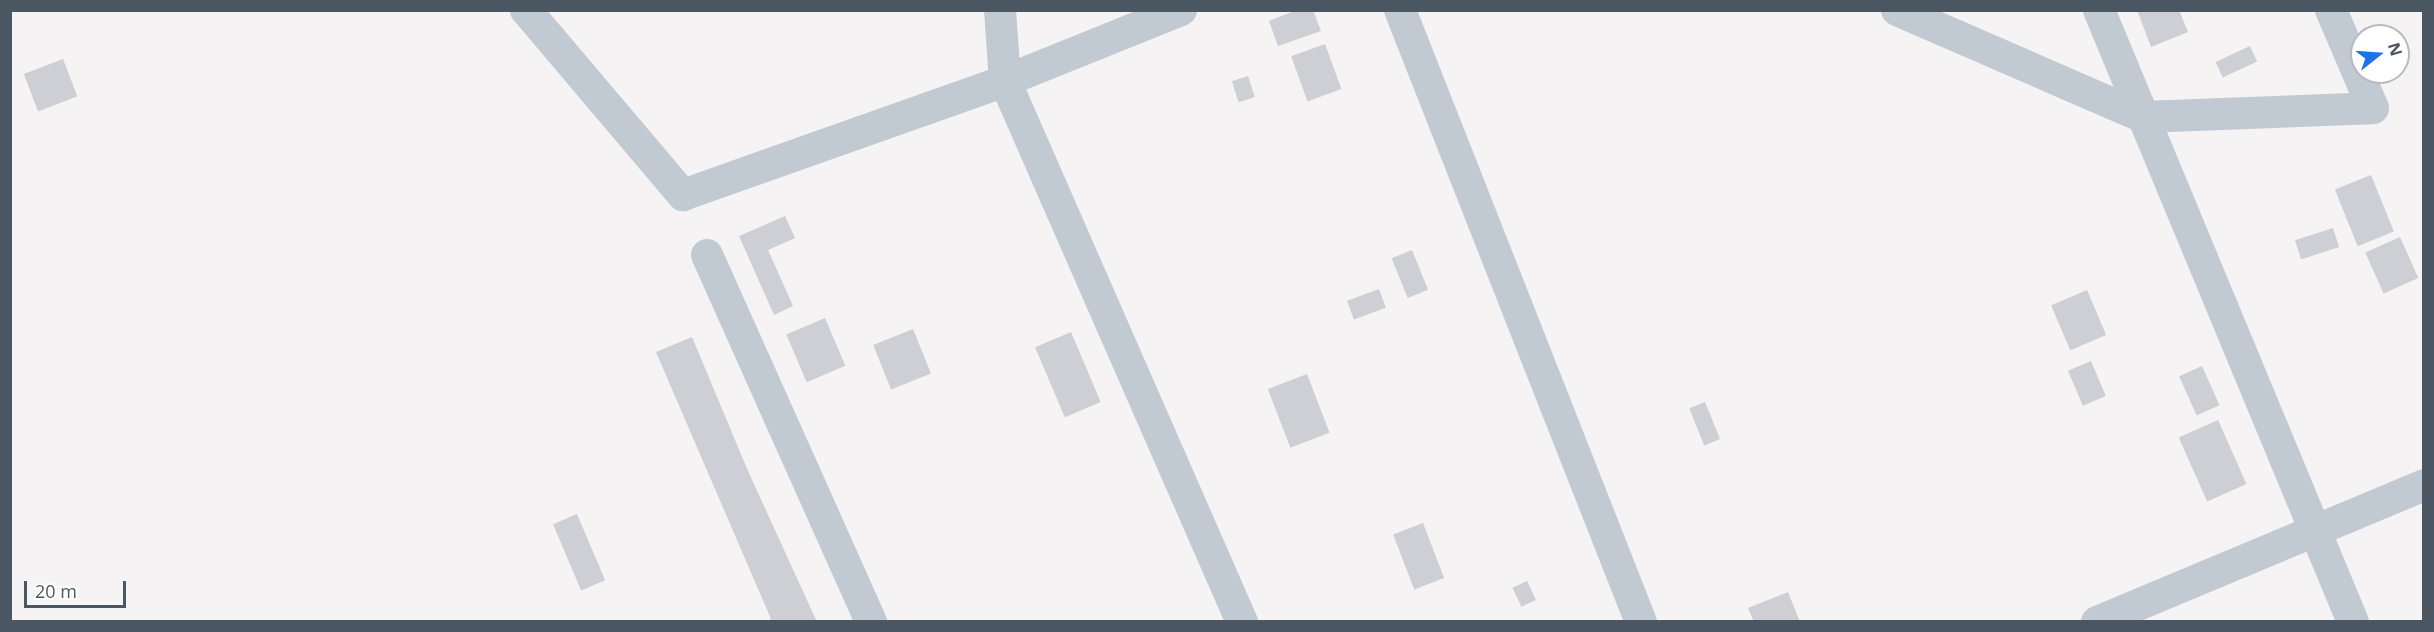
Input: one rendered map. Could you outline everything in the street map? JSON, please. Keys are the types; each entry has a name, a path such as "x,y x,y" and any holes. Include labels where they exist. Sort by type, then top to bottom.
{"street":[{"path":"526,10 682,195 1005,81 1181,10"},
{"path":"1000,10 1005,81 1242,621"},
{"path":"1400,10 1641,621"},
{"path":"1897,10 2143,117 2373,108 2331,10"},
{"path":"2099,10 2353,621"},
{"path":"707,255 871,621"},
{"path":"2097,621 2424,485"}],"building":[{"path":"1297,10 1313,10 1321,31 1278,46 1269,21"},
{"path":"2137,10 2179,10 2188,32 2151,47"},
{"path":"1325,44 1341,89 1308,101 1291,56"},
{"path":"2250,46 2257,61 2223,77 2216,62"},
{"path":"63,59 77,96 38,111 24,74"},
{"path":"1248,76 1255,97 1239,102 1232,81"},
{"path":"2371,175 2394,232 2358,246 2335,190"},
{"path":"785,216 795,238 768,250 793,306 774,315 739,236"},
{"path":"2333,228 2339,247 2301,259 2295,240"},
{"path":"2400,237 2418,278 2384,294 2365,252"},
{"path":"1412,250 1428,290 1408,298 1392,258"},
{"path":"1379,289 1386,308 1354,319 1347,301"},
{"path":"2087,290 2106,335 2070,350 2051,305"},
{"path":"825,318 845,366 807,382 786,334"},
{"path":"913,329 931,374 891,390 873,345"},
{"path":"1071,332 1101,402 1065,417 1035,347"},
{"path":"692,337 748,471 817,622 765,622 771,619 656,352"},
{"path":"2091,361 2106,396 2083,406 2068,371"},
{"path":"2202,366 2219,405 2197,415 2179,376"},
{"path":"1307,374 1330,433 1290,448 1268,389"},
{"path":"1705,402 1720,439 1704,445 1689,408"},
{"path":"2218,420 2246,484 2207,501 2179,437"},
{"path":"577,514 605,580 581,590 553,524"},
{"path":"1423,523 1444,578 1414,590 1393,534"},
{"path":"1527,581 1536,600 1521,607 1512,588"},
{"path":"1788,592 1800,622 1754,622 1748,608"}]}
